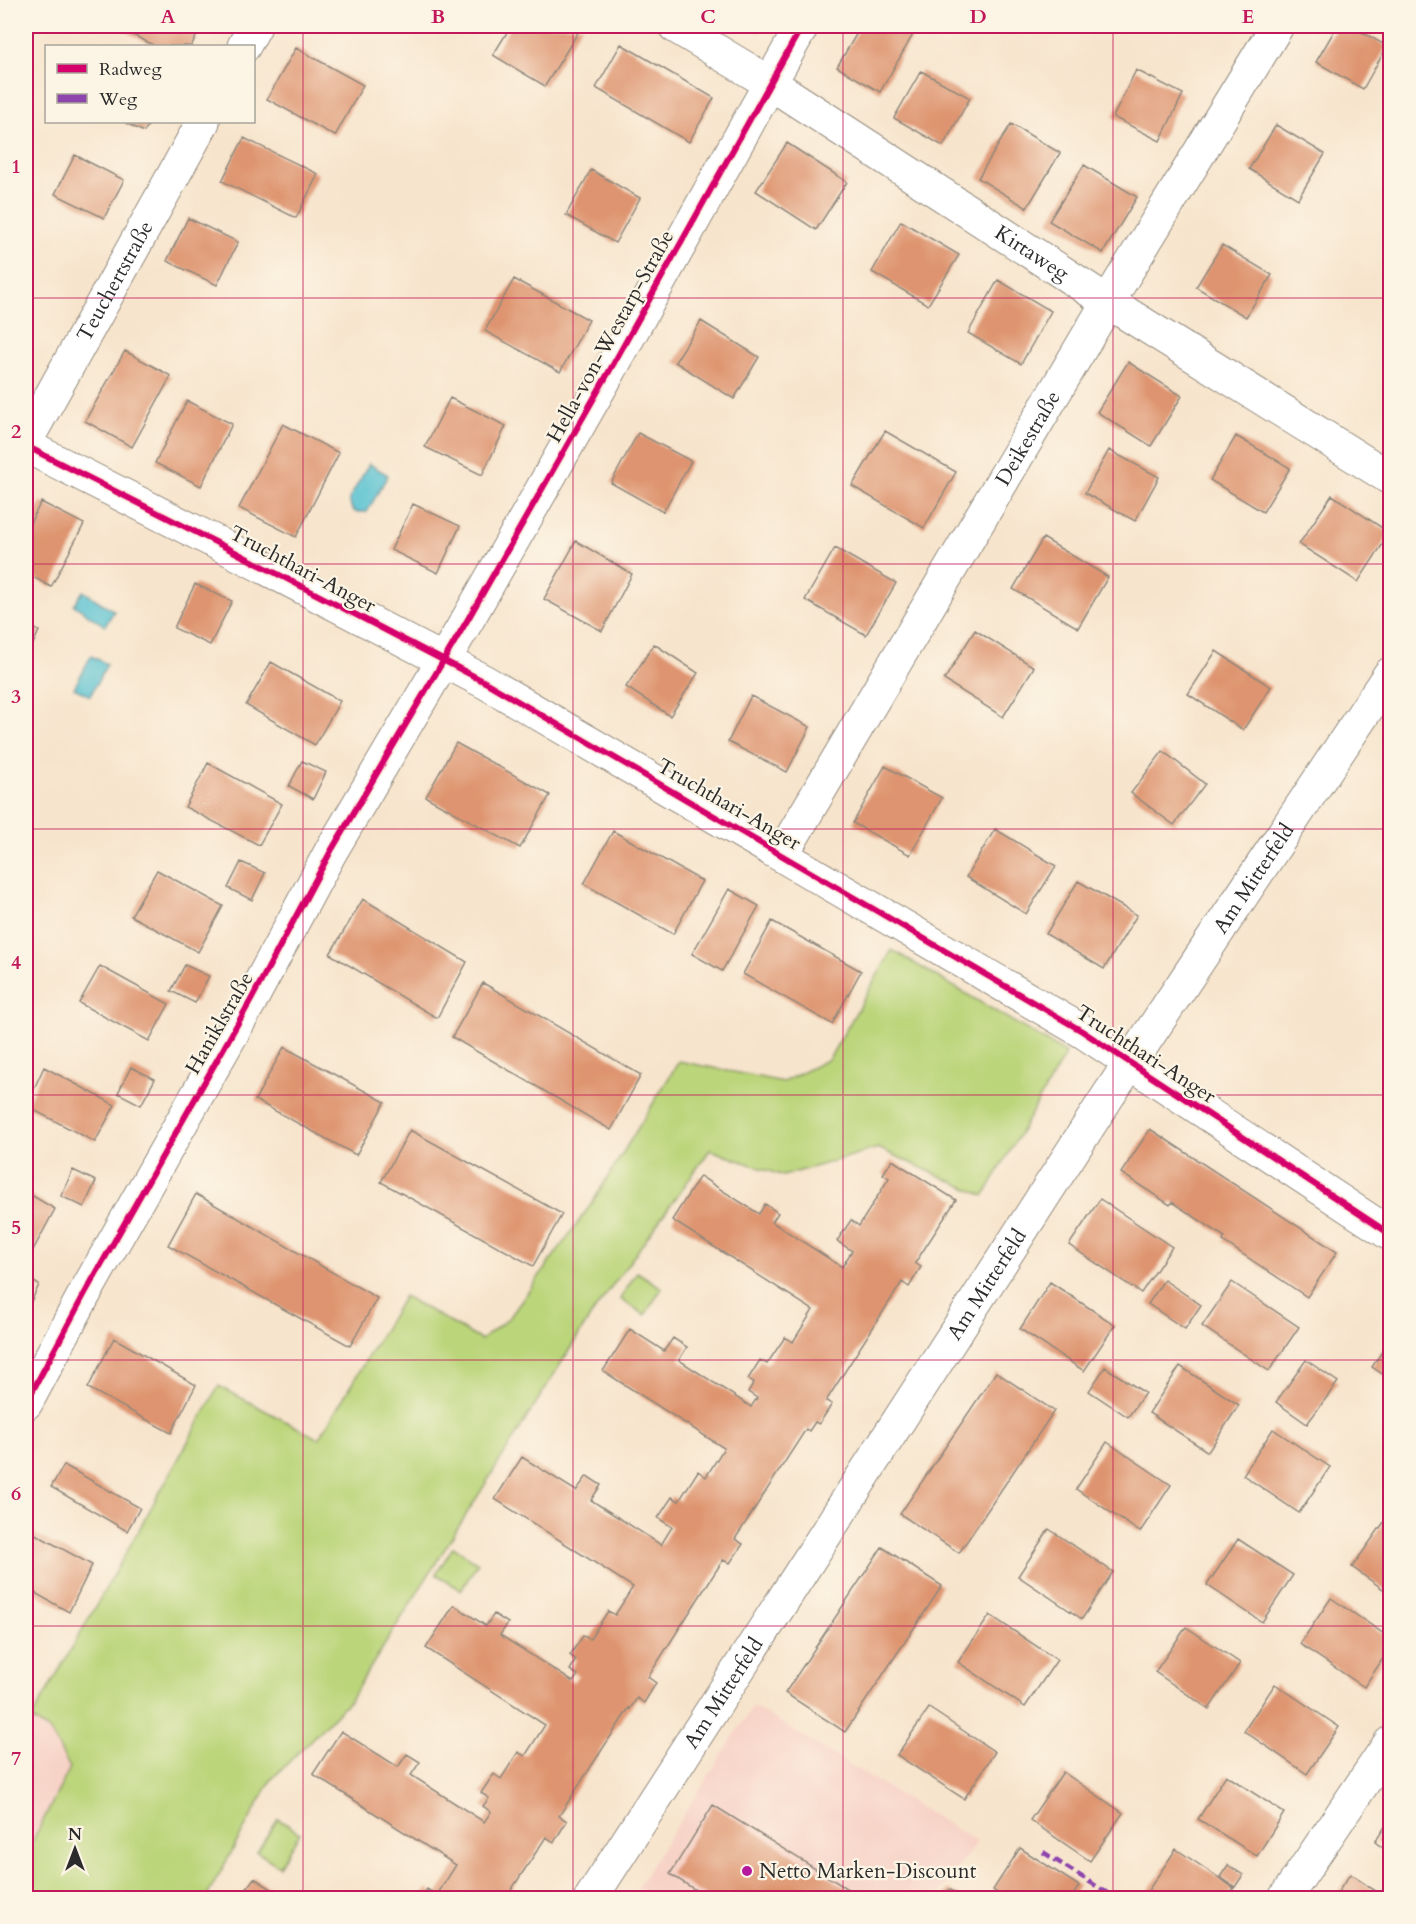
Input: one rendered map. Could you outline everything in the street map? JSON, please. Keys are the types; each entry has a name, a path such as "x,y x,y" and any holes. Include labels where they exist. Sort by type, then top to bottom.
{"street":[{"path":"245,45 255,26"},
{"name":"Kirtaweg","path":"675,26 770,83 1108,302 1390,478"},
{"name":"Hella-von-Westarp-Straße","path":"442,660 610,370 802,26"},
{"name":"Deikestraße","path":"782,854 1108,302 1277,26"},
{"name":"Teuchertstraße","path":"26,441 202,123"},
{"name":"Truchthari-Anger","path":"26,446 225,546 485,682 1082,1031 1390,1234"},
{"name":"Haniklstraße","path":"26,1403 332,851 442,660"},
{"name":"Am Mitterfeld","path":"591,1899 1130,1063 1390,674"},
{"path":"1285,1899 1390,1743"}],"shaded area":[{"path":"753,1706 977,1842 936,1898 653,1898 637,1888"},
{"path":"26,1716 50,1731 70,1768 26,1854"}],"green space":[{"path":"892,950 1066,1053 984,1196 878,1148 783,1176 710,1150 590,1317 350,1700 272,1779 206,1898 26,1898 26,1854 70,1768 50,1731 31,1719 219,1386 319,1439 404,1296 481,1340 510,1317 592,1203 679,1061 783,1082 829,1059"},
{"path":"637,1272 662,1288 645,1315 620,1299"},
{"path":"453,1547 478,1563 461,1590 436,1574"},
{"path":"278,1819 300,1833 279,1866 257,1852"}],"water":[{"path":"369,464 388,475 367,512 355,512 349,499"},
{"path":"83,591 114,611 105,626 74,605"},
{"path":"91,656 107,664 90,696 74,688"}],"building":[{"path":"115,26 202,26 192,45 153,45"},
{"path":"511,26 582,26 545,86 493,55"},
{"path":"748,26 763,26 759,32"},
{"path":"861,26 905,26 915,31 880,92 837,67"},
{"path":"1337,26 1351,26 1387,46 1363,89 1316,62"},
{"path":"621,44 714,98 689,142 596,88"},
{"path":"296,48 363,85 335,136 267,99"},
{"path":"1136,70 1183,94 1160,141 1113,117"},
{"path":"921,71 970,98 943,146 894,118"},
{"path":"126,123 149,123 144,132"},
{"path":"1011,124 1060,153 1027,208 978,178"},
{"path":"1276,125 1325,154 1298,199 1249,169"},
{"path":"244,138 318,174 296,218 222,181"},
{"path":"787,143 847,182 816,230 756,191"},
{"path":"75,155 124,180 104,218 55,194"},
{"path":"1084,165 1137,197 1103,253 1049,221"},
{"path":"591,170 640,198 615,243 566,215"},
{"path":"188,218 238,242 217,285 167,261"},
{"path":"901,221 959,255 928,305 872,272"},
{"path":"1222,245 1272,275 1246,317 1196,287"},
{"path":"514,279 589,320 560,372 485,331"},
{"path":"998,280 1051,311 1021,364 968,333"},
{"path":"701,321 759,357 734,399 675,362"},
{"path":"26,330 31,332 26,345"},
{"path":"125,351 171,376 132,447 85,421"},
{"path":"1128,362 1182,396 1151,446 1097,412"},
{"path":"450,398 506,426 482,475 425,447"},
{"path":"187,401 232,424 201,486 155,463"},
{"path":"283,424 339,453 296,537 239,508"},
{"path":"885,431 956,472 924,528 852,486"},
{"path":"638,433 691,461 663,512 611,483"},
{"path":"1236,436 1290,468 1263,512 1210,480"},
{"path":"1109,450 1159,477 1135,521 1085,493"},
{"path":"1332,495 1390,533 1358,582 1299,544"},
{"path":"41,502 84,524 51,587 26,573 26,531"},
{"path":"413,504 460,526 438,573 391,550"},
{"path":"1043,538 1108,577 1078,628 1013,589"},
{"path":"576,541 632,574 602,631 544,599"},
{"path":"835,548 896,583 866,635 805,600"},
{"path":"195,584 232,601 210,645 174,628"},
{"path":"26,624 39,631 26,659"},
{"path":"975,630 1034,667 1003,717 944,680"},
{"path":"654,644 698,673 670,716 626,687"},
{"path":"1216,651 1271,687 1243,730 1188,694"},
{"path":"271,662 340,701 315,745 246,705"},
{"path":"751,696 810,727 787,772 728,742"},
{"path":"456,743 550,795 520,848 426,797"},
{"path":"1163,751 1205,784 1174,825 1131,793"},
{"path":"302,761 326,772 313,799 289,786"},
{"path":"208,763 282,804 259,845 185,807"},
{"path":"885,766 942,798 910,855 853,823"},
{"path":"995,829 1056,866 1026,914 966,877"},
{"path":"613,831 702,881 673,934 584,884"},
{"path":"241,862 265,873 252,900 228,888"},
{"path":"157,870 223,906 198,952 131,916"},
{"path":"1078,881 1137,915 1104,969 1046,934"},
{"path":"729,889 759,906 722,971 692,954"},
{"path":"363,899 467,962 437,1018 330,954"},
{"path":"772,921 861,971 832,1024 743,974"},
{"path":"185,965 209,976 195,1003 171,991"},
{"path":"100,966 169,1004 149,1041 79,1003"},
{"path":"483,983 641,1075 611,1130 452,1037"},
{"path":"284,1047 385,1102 356,1155 255,1100"},
{"path":"44,1067 115,1105 95,1142 26,1106"},
{"path":"131,1067 155,1079 141,1105 118,1093"},
{"path":"1150,1129 1337,1252 1307,1297 1223,1241 1225,1237 1172,1202 1170,1205 1121,1173"},
{"path":"410,1130 562,1214 533,1266 381,1182"},
{"path":"892,1160 956,1200 915,1263 921,1267 909,1287 902,1282 826,1401 832,1404 819,1424 815,1422 809,1431 806,1429 735,1539 743,1544 730,1563 723,1560 648,1677 656,1683 644,1703 637,1698 629,1708 559,1816 567,1821 554,1842 546,1837 506,1898 421,1898 427,1889 437,1895 456,1865 313,1774 341,1731 398,1767 407,1754 420,1762 411,1775 484,1822 491,1812 483,1806 489,1798 481,1793 494,1774 501,1779 518,1752 525,1756 545,1725 426,1648 454,1605 486,1626 494,1614 508,1623 500,1635 573,1682 578,1675 570,1670 576,1660 570,1655 583,1636 590,1639 608,1611 615,1615 633,1587 495,1499 522,1457 576,1491 587,1476 601,1485 591,1500 661,1545 672,1527 658,1518 672,1497 679,1501 698,1471 706,1477 724,1448 603,1371 630,1329 664,1351 673,1338 687,1347 679,1360 751,1407 757,1398 748,1392 754,1382 748,1379 760,1360 767,1364 785,1337 793,1342 813,1310 672,1220 700,1176 759,1214 765,1204 778,1213 772,1222 842,1267 852,1251 837,1241 851,1220 859,1226 889,1178 883,1174"},
{"path":"73,1170 96,1181 84,1207 61,1196"},
{"path":"26,1192 55,1209 32,1252 26,1249"},
{"path":"196,1194 377,1298 350,1346 168,1245"},
{"path":"1100,1199 1172,1247 1141,1293 1069,1245"},
{"path":"26,1277 39,1285 26,1312"},
{"path":"1164,1280 1201,1305 1185,1329 1148,1304"},
{"path":"1050,1282 1115,1325 1084,1371 1020,1329"},
{"path":"1232,1282 1299,1327 1269,1371 1202,1326"},
{"path":"114,1338 196,1385 171,1433 88,1388"},
{"path":"1390,1339 1390,1379 1372,1367"},
{"path":"1306,1360 1338,1382 1307,1424 1276,1402"},
{"path":"1180,1366 1239,1405 1208,1452 1149,1413"},
{"path":"1105,1367 1145,1393 1128,1417 1089,1391"},
{"path":"996,1372 1054,1411 959,1553 900,1514"},
{"path":"1273,1429 1330,1467 1299,1513 1243,1475"},
{"path":"1107,1442 1171,1485 1140,1532 1076,1489"},
{"path":"64,1465 140,1508 127,1531 51,1487"},
{"path":"1384,1522 1390,1526 1390,1594 1352,1567"},
{"path":"26,1529 92,1565 69,1612 26,1588"},
{"path":"1049,1529 1113,1572 1082,1619 1018,1576"},
{"path":"1238,1539 1293,1575 1262,1622 1207,1585"},
{"path":"882,1547 942,1586 845,1732 785,1693"},
{"path":"1331,1598 1390,1638 1390,1648 1364,1687 1300,1644"},
{"path":"990,1615 1057,1660 1025,1707 958,1662"},
{"path":"1186,1627 1240,1663 1209,1709 1155,1672"},
{"path":"1275,1684 1339,1727 1307,1774 1244,1731"},
{"path":"929,1708 995,1752 964,1799 897,1755"},
{"path":"1063,1772 1123,1813 1090,1861 1030,1820"},
{"path":"1226,1775 1284,1813 1257,1856 1198,1819"},
{"path":"713,1805 862,1898 708,1898 670,1874"},
{"path":"1390,1819 1390,1853 1375,1842"},
{"path":"1020,1848 1079,1886 1071,1898 1005,1898 993,1890"},
{"path":"1176,1849 1234,1888 1227,1898 1156,1898 1147,1892"},
{"path":"1228,1865 1243,1875 1235,1887 1220,1877"},
{"path":"1350,1874 1371,1888 1387,1898 1334,1898"},
{"path":"254,1878 286,1898 240,1898"},
{"path":"949,1889 963,1898 942,1898"}],"marked path":[{"path":"1043,1852 1115,1898"}],"cycle path":[{"path":"26,1403 85,1293 251,1000 331,851 468,619 802,26"},
{"path":"26,446 485,682 1082,1031 1390,1234"}],"place":[{"name":"Netto Marken-Discount","path":"747,1871"}]}
